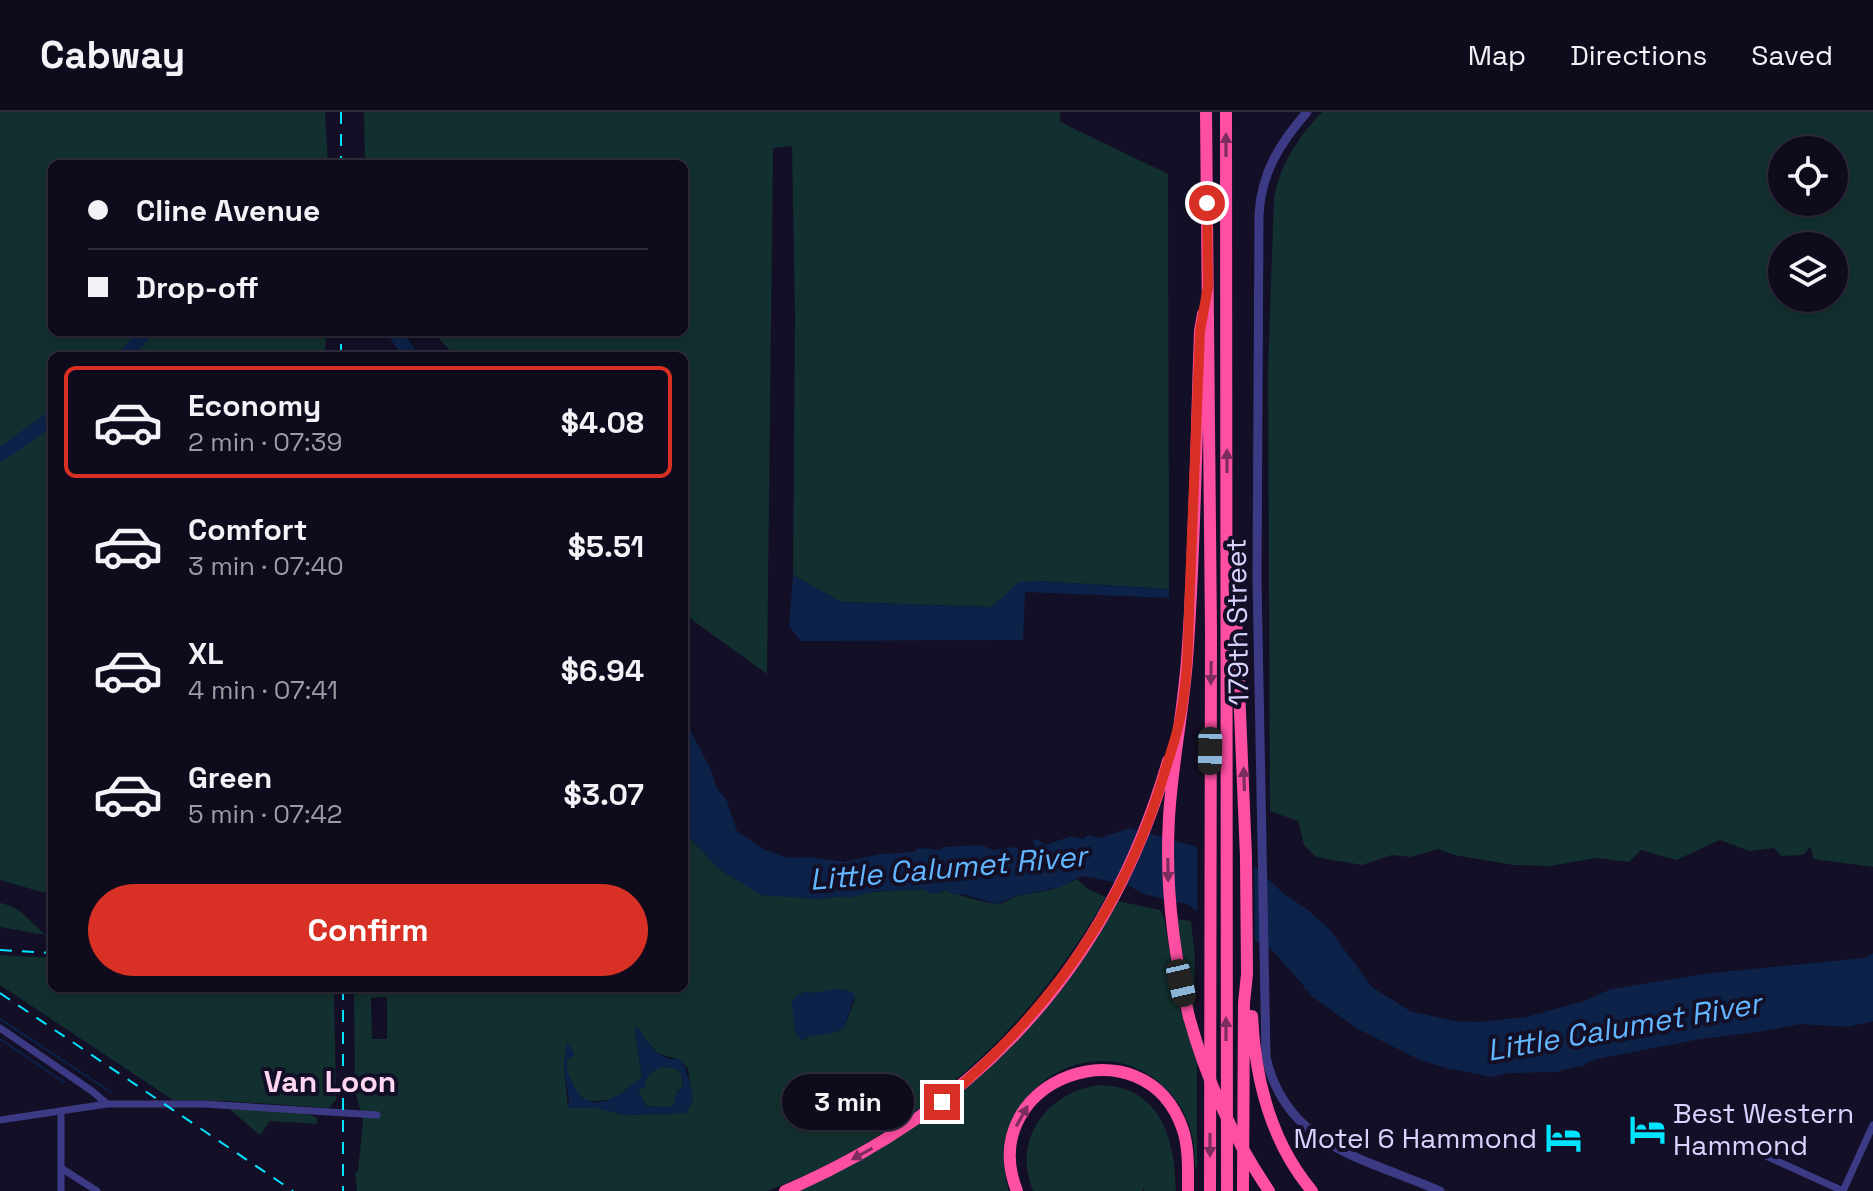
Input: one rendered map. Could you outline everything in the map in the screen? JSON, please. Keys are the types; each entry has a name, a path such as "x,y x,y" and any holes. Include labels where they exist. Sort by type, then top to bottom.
{"highway":[{"path":"1206,112 1211,633 1210,1191"},
{"path":"1226,112 1227,1191"},
{"path":"1208,287 1200,331 1187,659 1169,816 1171,924 1189,1017 1218,1098 1244,1151 1269,1191"},
{"path":"1227,495 1236,591 1246,857 1243,1191"},
{"path":"785,1191 903,1130 983,1068 1059,983 1111,903 1133,858 1152,811 1180,719"},
{"path":"1247,974 1259,1082 1269,1118 1312,1191"},
{"path":"1017,1191 1010,1155 1017,1124 1024,1111 1049,1084 1067,1075 1101,1069 1140,1078 1166,1100 1185,1137 1188,1191"}],"street":[{"name":"179th Street","path":"1307,112 1276,152 1265,179 1259,207 1257,579 1266,1057 1274,1084 1287,1108 1305,1128 1329,1145 1440,1191"},
{"path":"0,1028 107,1104"},
{"path":"0,1120 107,1104 203,1104 377,1115"},
{"path":"61,1111 61,1191"},
{"path":"1766,1156 1843,1191 1873,1125"},
{"path":"61,1168 97,1191"}],"green space":[{"path":"0,112 325,112 328,160 48,160 48,336 326,336 325,352 48,352 48,894 0,880"},
{"path":"364,112 1060,112 1060,122 1168,174 1169,589 1037,581 991,607 841,602 793,575 795,315 792,146 773,148 767,674 688,617 688,352 451,352 437,336 688,336 688,160 365,160"},
{"path":"1322,112 1873,112 1873,867 1814,859 1810,847 1803,855 1781,856 1774,848 1749,851 1720,840 1676,860 1641,850 1629,862 1596,858 1550,866 1513,865 1454,855 1438,849 1411,857 1392,855 1362,865 1316,857 1304,845 1298,821 1270,811 1268,370 1274,198 1286,162 1298,141"},
{"path":"688,839 692,839 718,868 760,894 820,899 873,892 923,889 937,893 947,890 1000,904 1077,879 1088,889 1106,897 1041,992 1003,1035 962,1074 871,1141 767,1191 357,1191 355,1173 358,1171 363,1122 355,1089 354,992 688,992","holes":["846,990 855,999 844,1028 802,1040 795,1032 793,1006 813,993","387,997 387,1039 372,1039 371,998","635,1029 659,1054 681,1060 688,1069 691,1090 685,1113 625,1115 597,1108 568,1108 564,1064 569,1049 566,1067 579,1097 586,1101 613,1100 642,1077"]},
{"path":"1118,901 1160,910 1164,918 1179,1005 1197,1062 1197,1171 1189,1126 1175,1099 1141,1071 1111,1061 1080,1064 1052,1076 1028,1096 1012,1123 1004,1155 1009,1191 795,1191 985,1070"},
{"path":"0,903 19,911 46,935 0,927"},
{"path":"1176,919 1191,921 1195,957 1194,1014"},
{"path":"0,955 48,958 48,992 334,992 336,1100 329,1108 173,1100 0,985"},
{"path":"663,1067 681,1072 683,1087 677,1091 675,1104 668,1108 646,1106 638,1090 654,1069"},
{"path":"1100,1085 1121,1088 1138,1095 1151,1106 1168,1136 1176,1191 1144,1191 1144,1188 1142,1191 1033,1191 1027,1172 1027,1153 1039,1121 1050,1107 1064,1097"},
{"path":"228,1108 306,1113 317,1118 317,1124 270,1121 260,1135"}],"water":[{"path":"793,575 841,602 991,607 1019,582 1037,581 1169,589 1169,598 1025,592 1023,640 801,641 789,626"},
{"path":"688,726 711,770 716,787 727,801 737,831 765,850 788,858 811,857 844,862 881,854 914,852 919,848 939,850 981,845 993,850 1014,847 1032,853 1036,848 1033,840 1046,845 1071,836 1100,838 1130,828 1250,862 1330,930 1372,987 1410,1011 1454,1021 1480,1022 1526,1017 1584,1001 1611,989 1703,974 1864,958 1873,953 1873,1021 1848,1027 1800,1024 1597,1059 1583,1067 1556,1072 1509,1073 1492,1077 1418,1059 1358,1029 1305,991 1271,949 1201,915 1187,904 1143,894 1128,885 1082,876 1060,887 1016,896 997,904 962,894 953,895 947,890 932,894 923,889 820,899 760,895 718,868 688,836"},
{"path":"837,989 855,995 844,1028 802,1040 796,1033 791,1003 806,991 813,993"},
{"path":"635,1028 660,1054 682,1061 693,1097 689,1108 685,1113 625,1115 597,1108 568,1108 564,1064 567,1042 575,1055 567,1060 568,1073 580,1095 588,1101 606,1101 642,1076","holes":["663,1067 681,1072 683,1087 676,1093 675,1104 668,1108 646,1106 638,1090 645,1087 653,1072"]}],"pier":[{"path":"1197,842 1230,849 1254,861 1255,945 1197,917"}],"waterway":[{"name":"Little Calumet River","path":"129,352 142,336"},
{"name":"Little Calumet River","path":"397,336 408,352"},
{"name":"Little Calumet River","path":"0,455 48,421"},
{"path":"0,1019 111,1092"},
{"path":"0,1039 64,1082"}],"railway":[{"path":"341,112 341,160"},
{"path":"341,336 341,352"},
{"path":"0,950 48,953"},
{"path":"343,992 343,1191"},
{"path":"0,993 293,1191"}],"place":[{"name":"Best Western Hammond","path":"1647,1129"},
{"name":"Motel 6 Hammond","path":"1563,1138"}],"district":[{"name":"Van Loon","path":"330,1082"}],"route":[{"path":"942,1102 983,1068 1015,1035 1067,973 1119,887 1161,787 1180,719 1187,659 1200,331 1208,287 1207,203"}]}
